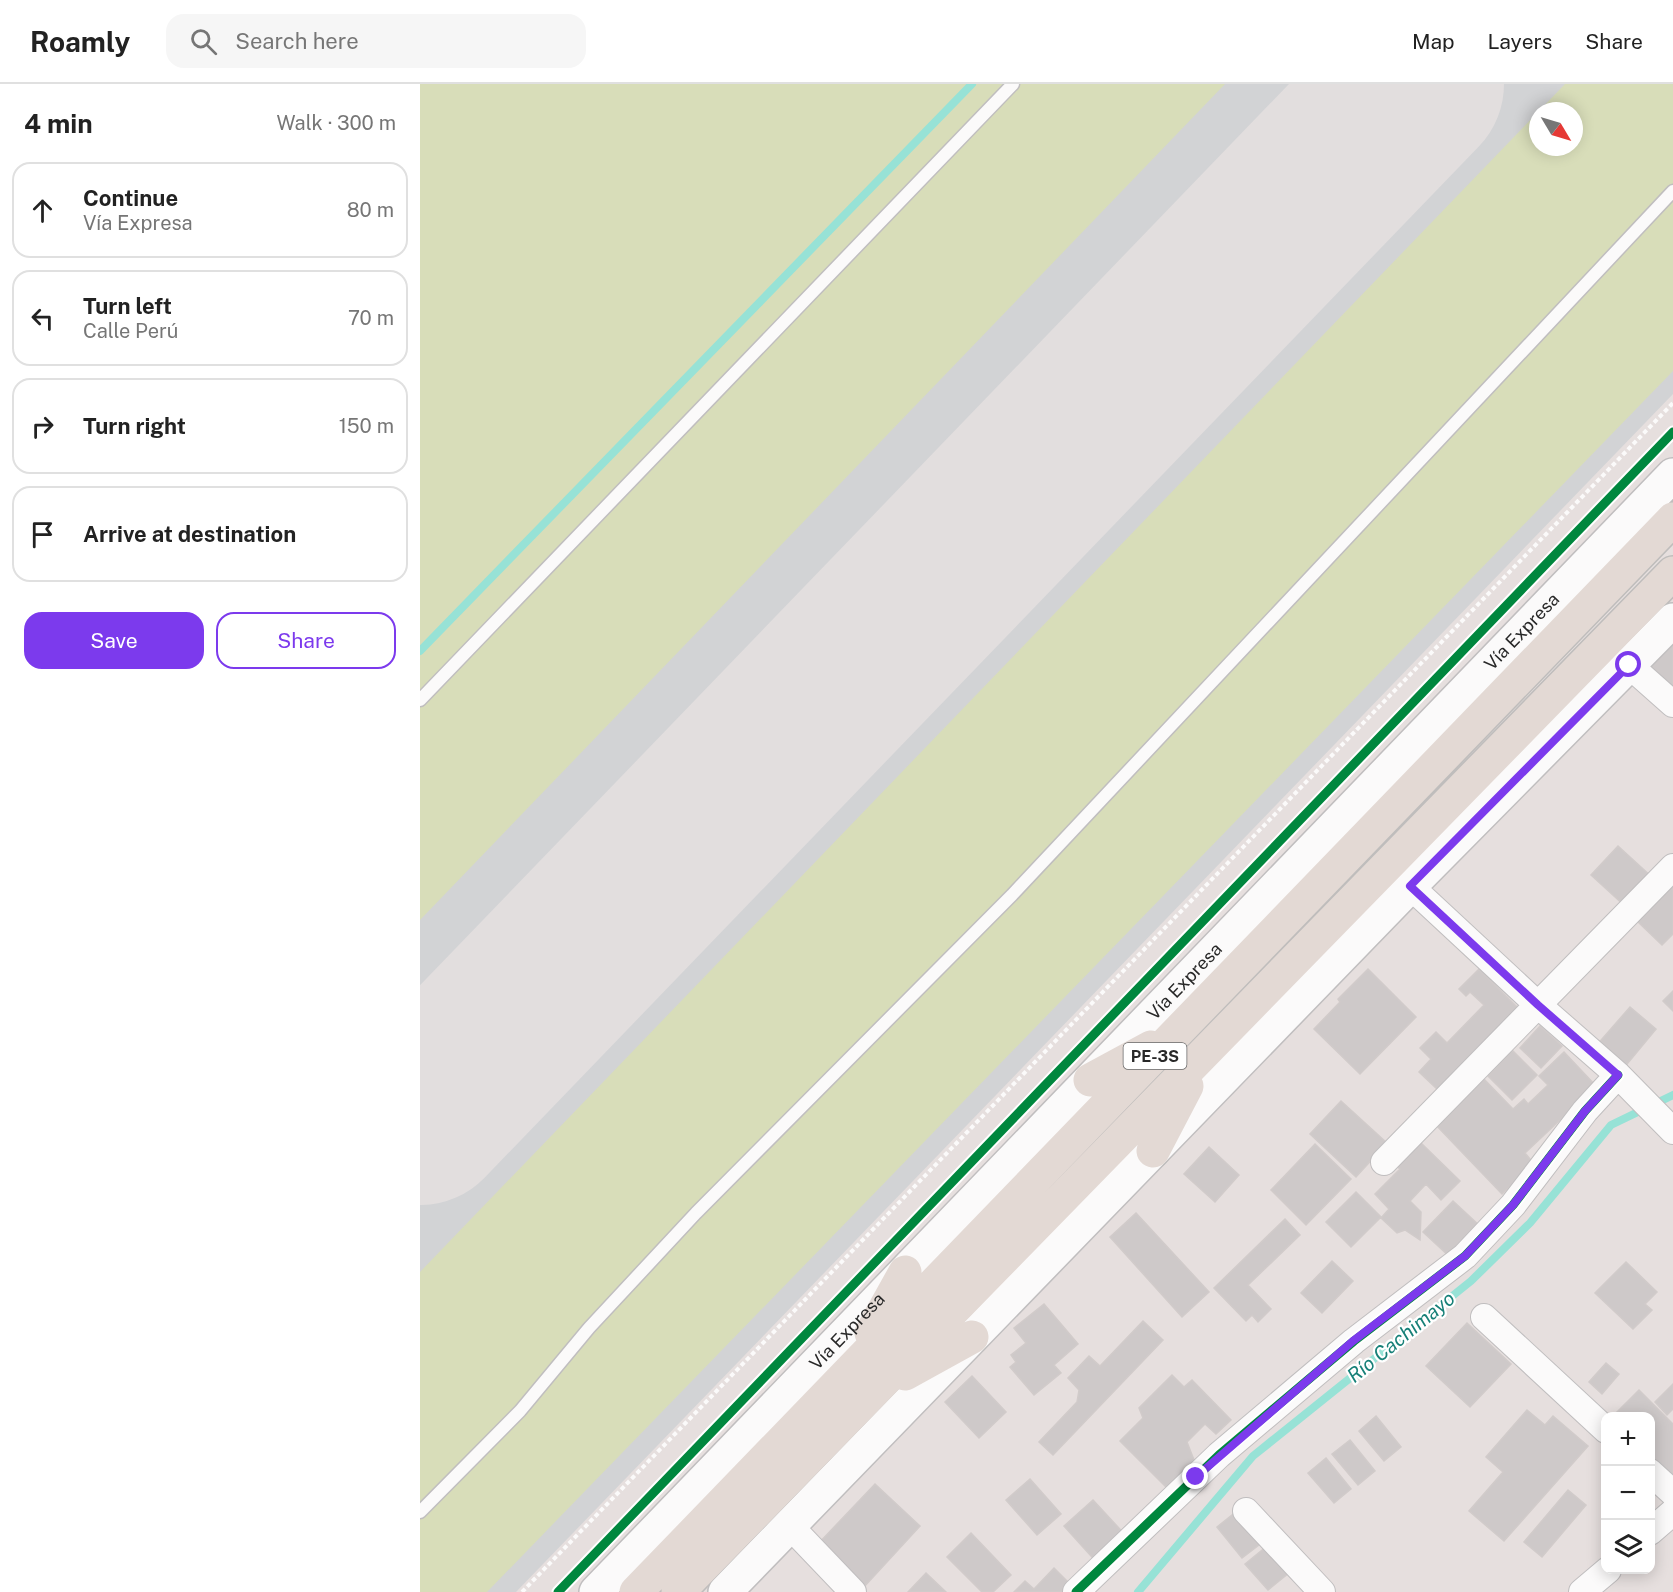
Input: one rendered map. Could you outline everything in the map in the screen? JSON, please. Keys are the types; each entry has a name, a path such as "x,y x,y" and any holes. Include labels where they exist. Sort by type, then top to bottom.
{"main road":[{"name":"Vía Expresa","path":"596,1592 1673,475"},
{"name":"Vía Expresa","path":"678,1592 861,1382 1179,1031 1673,519"},
{"name":"Vía Expresa","path":"636,1592 861,1382 1203,1054 1673,573"},
{"path":"725,1592 1410,886 1673,620"},
{"path":"1090,1080 1179,1031"},
{"path":"1153,1151 1203,1054"},
{"path":"861,1382 905,1272"},
{"path":"861,1382 972,1337"}],"street":[{"path":"1629,665 1673,704"},
{"path":"1384,1162 1673,867"},
{"path":"1410,886 1538,1005 1618,1075 1668,1126"},
{"path":"1076,1592 1219,1455 1353,1341 1465,1256 1513,1205 1585,1111 1618,1075"},
{"path":"1484,1317 1601,1426"},
{"path":"1655,1477 1673,1493"},
{"path":"1246,1511 1322,1592"},
{"path":"1655,1528 1673,1512"},
{"path":"789,1525 853,1592"},
{"path":"1582,1592 1602,1574"}],"lane":[{"path":"420,700 1013,84"},
{"path":"420,1512 520,1410 589,1328 696,1213 1012,895 1673,191"}],"path":[{"path":"522,1592 1673,403"}],"shaded area":[{"path":"420,84 1673,84 1673,394 516,1592 420,1592"}],"green space":[{"path":"420,84 1225,84 420,920"},
{"path":"1565,84 1673,84 1673,371 487,1592 420,1592 420,1272 1529,121 1529,156 1583,156 1583,102 1548,102"}],"building":[{"path":"1673,635 1673,690 1646,669"},
{"path":"1618,846 1653,878 1626,907 1591,875"},
{"path":"1673,885 1673,934 1662,945 1637,921"},
{"path":"1368,969 1416,1017 1360,1074 1314,1029 1340,1002 1338,999"},
{"path":"1479,969 1518,1008 1438,1090 1419,1072 1431,1059 1420,1048 1436,1032 1447,1043 1484,1005 1470,992 1466,996 1459,989"},
{"path":"1673,991 1673,1011 1663,1001"},
{"path":"1630,1007 1656,1029 1623,1069 1596,1046"},
{"path":"1540,1026 1562,1046 1541,1068 1520,1048"},
{"path":"1512,1050 1537,1075 1512,1100 1488,1076"},
{"path":"1564,1052 1596,1086 1525,1153 1534,1164 1502,1194 1435,1124 1483,1078 1513,1109 1524,1099 1528,1104 1548,1085 1539,1076"},
{"path":"1341,1101 1387,1143 1356,1177 1310,1134"},
{"path":"1420,1142 1460,1181 1441,1200 1426,1184 1410,1201 1421,1212 1420,1240 1405,1230 1397,1233 1381,1218 1389,1209 1375,1194 1400,1169 1396,1166"},
{"path":"1315,1144 1351,1179 1306,1225 1271,1190"},
{"path":"1209,1147 1239,1175 1215,1202 1184,1174"},
{"path":"1356,1192 1381,1217 1351,1247 1326,1222"},
{"path":"1453,1201 1481,1227 1451,1258 1423,1232"},
{"path":"1136,1213 1209,1292 1182,1317 1110,1237"},
{"path":"1285,1219 1300,1235 1248,1285 1271,1309 1258,1322 1252,1315 1246,1321 1214,1288"},
{"path":"1332,1261 1353,1281 1322,1313 1301,1293"},
{"path":"1626,1262 1657,1292 1645,1304 1652,1310 1633,1329 1595,1293"},
{"path":"1044,1304 1078,1344 1054,1365 1061,1373 1034,1395 1010,1367 1016,1362 1011,1355 1026,1343 1014,1328"},
{"path":"1143,1321 1163,1340 1053,1455 1039,1442 1077,1402 1079,1390 1068,1378 1089,1356 1100,1366"},
{"path":"1467,1323 1511,1364 1470,1407 1426,1366"},
{"path":"1606,1363 1619,1374 1602,1394 1589,1382"},
{"path":"1172,1375 1184,1387 1192,1380 1231,1420 1216,1434 1205,1424 1187,1442 1196,1465 1170,1491 1120,1441 1143,1418 1139,1408"},
{"path":"972,1376 1006,1412 979,1438 945,1402"},
{"path":"1673,1384 1673,1409 1667,1415 1655,1402"},
{"path":"1639,1390 1673,1424 1673,1484 1655,1467 1655,1412 1617,1412"},
{"path":"1527,1410 1545,1425 1553,1416 1588,1446 1504,1541 1469,1511 1503,1472 1486,1457"},
{"path":"1376,1416 1401,1447 1384,1461 1359,1431"},
{"path":"1350,1440 1375,1471 1358,1485 1332,1454"},
{"path":"1326,1458 1351,1489 1334,1503 1308,1473"},
{"path":"1030,1479 1061,1514 1037,1535 1006,1500"},
{"path":"875,1484 920,1526 864,1587 818,1544"},
{"path":"1568,1490 1586,1505 1542,1557 1524,1542"},
{"path":"1093,1500 1129,1539 1100,1566 1064,1526"},
{"path":"1237,1511 1263,1542 1242,1558 1217,1527"},
{"path":"971,1533 1011,1575 993,1592 982,1592 947,1557"},
{"path":"1267,1546 1289,1573 1268,1590 1245,1564"},
{"path":"1054,1568 1070,1584 1063,1592 1014,1592 1025,1581 1034,1589"},
{"path":"926,1573 946,1592 908,1592"}],"waterway":[{"path":"420,651 972,84"},
{"name":"Río Cachimayo","path":"1138,1592 1253,1456 1471,1281 1530,1223 1611,1125 1673,1095"}],"runway":[{"path":"420,1115 1414,84"}],"cycle path":[{"path":"558,1592 1673,432"},
{"path":"1076,1592 1219,1455 1354,1341 1465,1256 1513,1205 1585,1111 1618,1075"}],"route":[{"path":"1196,1477 1353,1341 1465,1256 1513,1205 1585,1111 1618,1075 1538,1005 1410,886 1629,665"}]}
